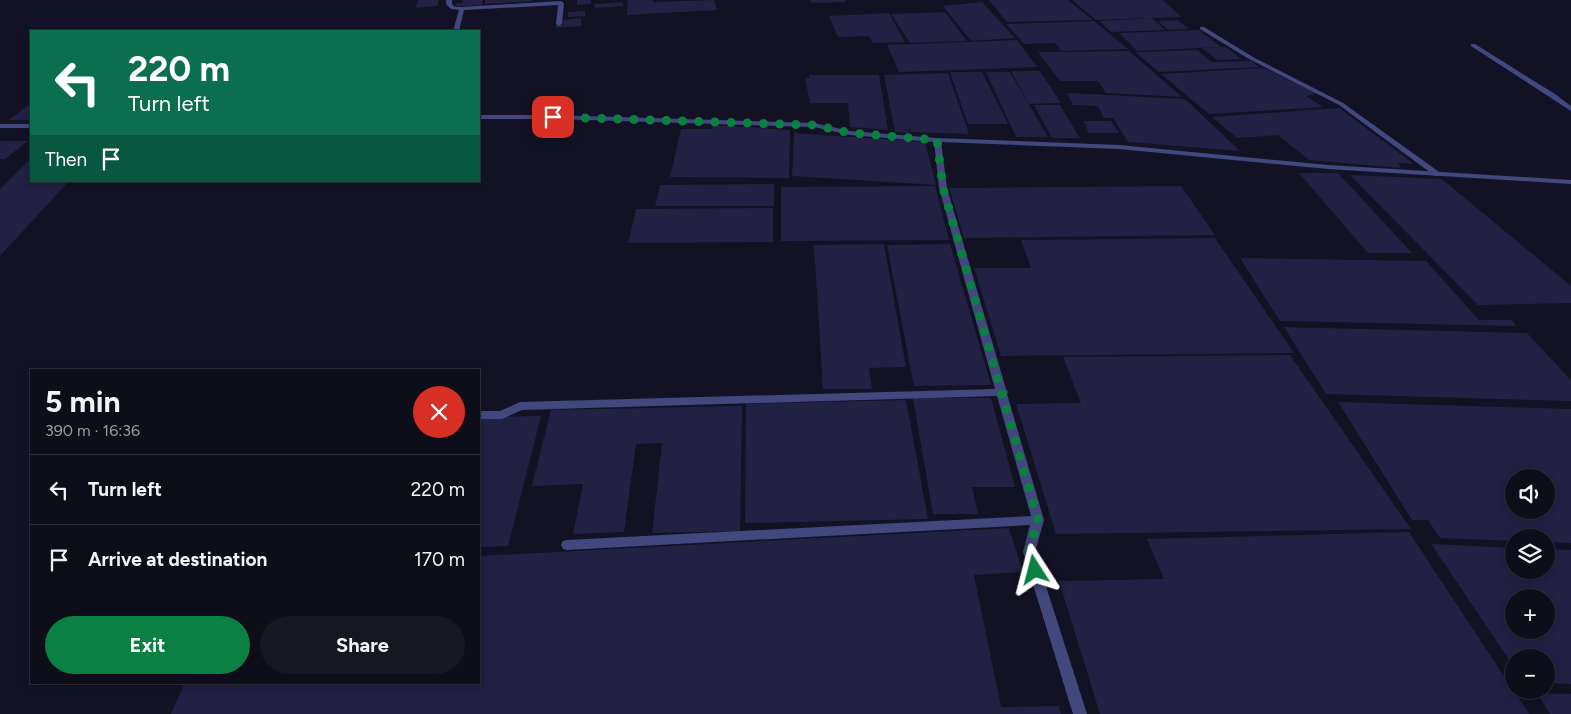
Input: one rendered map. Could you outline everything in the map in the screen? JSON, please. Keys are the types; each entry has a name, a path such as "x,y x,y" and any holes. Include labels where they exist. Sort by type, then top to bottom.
{"street":[{"path":"450,0 449,4 453,8 462,9 560,3 559,24"},
{"path":"456,30 462,9"},
{"path":"1202,28 1251,58 1341,104 1438,174"},
{"path":"1473,46 1553,95 1571,109"},
{"path":"480,117 553,117 814,125 850,133 937,140 1120,147 1328,167 1571,182"},
{"path":"0,126 30,126"},
{"path":"937,140 943,188 1003,392 1038,520 1029,552 1080,714"},
{"path":"480,415 502,415 520,406 1003,392"},
{"path":"567,545 1038,520"}],"building":[{"path":"418,0 439,0 437,6 416,8"},
{"path":"463,0 483,0 482,5 455,7 456,3 462,3"},
{"path":"485,0 532,0 532,1 485,4"},
{"path":"577,0 591,0 591,4 577,5"},
{"path":"628,0 653,0 653,2 714,0 717,10 627,15"},
{"path":"810,0 845,0 845,2 812,3"},
{"path":"989,0 1068,0 1093,20 1007,22"},
{"path":"1072,0 1163,0 1181,17 1096,20"},
{"path":"623,2 623,6 595,8 594,4"},
{"path":"982,2 1015,38 971,41 943,6"},
{"path":"585,11 585,16 568,17 568,12"},
{"path":"945,12 967,41 910,43 891,14"},
{"path":"889,13 905,42 873,43 869,36 838,37 829,16"},
{"path":"581,18 581,26 556,28 556,25 563,25 563,20"},
{"path":"1152,18 1165,30 1111,32 1099,21"},
{"path":"1178,20 1189,29 1168,30 1158,21"},
{"path":"1094,21 1128,49 1061,51 1055,43 1024,44 1006,24"},
{"path":"1199,30 1221,47 1137,51 1119,33"},
{"path":"1017,40 1037,67 899,72 887,45"},
{"path":"1226,47 1241,59 1217,60 1202,48"},
{"path":"1197,50 1212,62 1251,61 1259,67 1159,72 1135,52"},
{"path":"1129,51 1182,97 1106,93 1098,81 1060,81 1038,52"},
{"path":"1264,68 1317,93 1306,96 1323,107 1209,114 1161,74"},
{"path":"1011,71 1040,71 1061,103 1029,104"},
{"path":"950,72 982,72 1008,124 968,124"},
{"path":"986,72 1010,72 1048,137 1016,137"},
{"path":"948,73 969,134 911,132 911,129 902,129 910,130 909,133 895,132 884,75"},
{"path":"809,75 879,75 888,130 850,127 848,103 810,103 805,78 810,78"},
{"path":"1067,93 1185,99 1240,151 1128,142 1113,118 1104,118 1098,106 1073,105"},
{"path":"30,104 30,120 9,120"},
{"path":"1034,105 1060,105 1080,138 1052,138"},
{"path":"1339,108 1414,164 1398,163 1401,168 1309,160 1278,135 1237,138 1212,117"},
{"path":"1083,121 1111,121 1119,133 1089,133"},
{"path":"713,125 790,130 789,178 670,177 681,129 712,129"},
{"path":"794,133 925,142 936,185 792,176"},
{"path":"0,141 28,141 5,159 0,159"},
{"path":"30,159 30,182 68,182 0,256 0,189"},
{"path":"1299,173 1338,173 1412,253 1368,253"},
{"path":"1350,175 1442,179 1571,286 1571,303 1478,305"},
{"path":"774,184 774,206 655,206 660,185"},
{"path":"935,186 949,240 781,241 781,187"},
{"path":"1181,186 1215,235 964,238 949,188"},
{"path":"773,208 773,242 628,243 636,209"},
{"path":"1215,238 1294,353 1001,356 974,268 1031,268 1021,240"},
{"path":"884,244 906,367 869,368 872,389 823,389 814,245"},
{"path":"950,244 991,385 914,386 887,245"},
{"path":"1240,258 1426,261 1479,320 1512,320 1516,326 1280,321"},
{"path":"1284,327 1527,333 1571,380 1571,401 1326,394"},
{"path":"1290,355 1411,529 1056,534 1016,404 1081,403 1063,357"},
{"path":"913,398 991,398 1015,487 972,487 978,514 933,514"},
{"path":"906,400 928,519 745,523 746,404"},
{"path":"1338,402 1571,409 1571,543 1555,542 1555,529 1505,529 1505,541 1440,538 1428,520 1412,520"},
{"path":"742,406 740,531 652,533 662,443 636,444 624,532 573,534 583,484 532,486 551,410"},
{"path":"541,416 508,546 480,547 480,417"},
{"path":"1009,528 1023,572 974,575 1001,707 1059,706 1061,714 171,714 184,684 480,684 480,556"},
{"path":"1409,532 1505,678 1505,699 1519,699 1529,714 1100,714 1059,581 1164,579 1147,539"},
{"path":"1431,544 1505,548 1505,579 1555,579 1555,549 1571,550 1571,684 1555,683 1555,649 1505,649 1505,654"},
{"path":"1555,694 1571,694 1571,714 1550,714 1541,699 1555,699"}],"route":[{"path":"553,117 814,125 850,133 937,140 943,188 1003,392 1038,520 1029,552 1035,570"}]}
